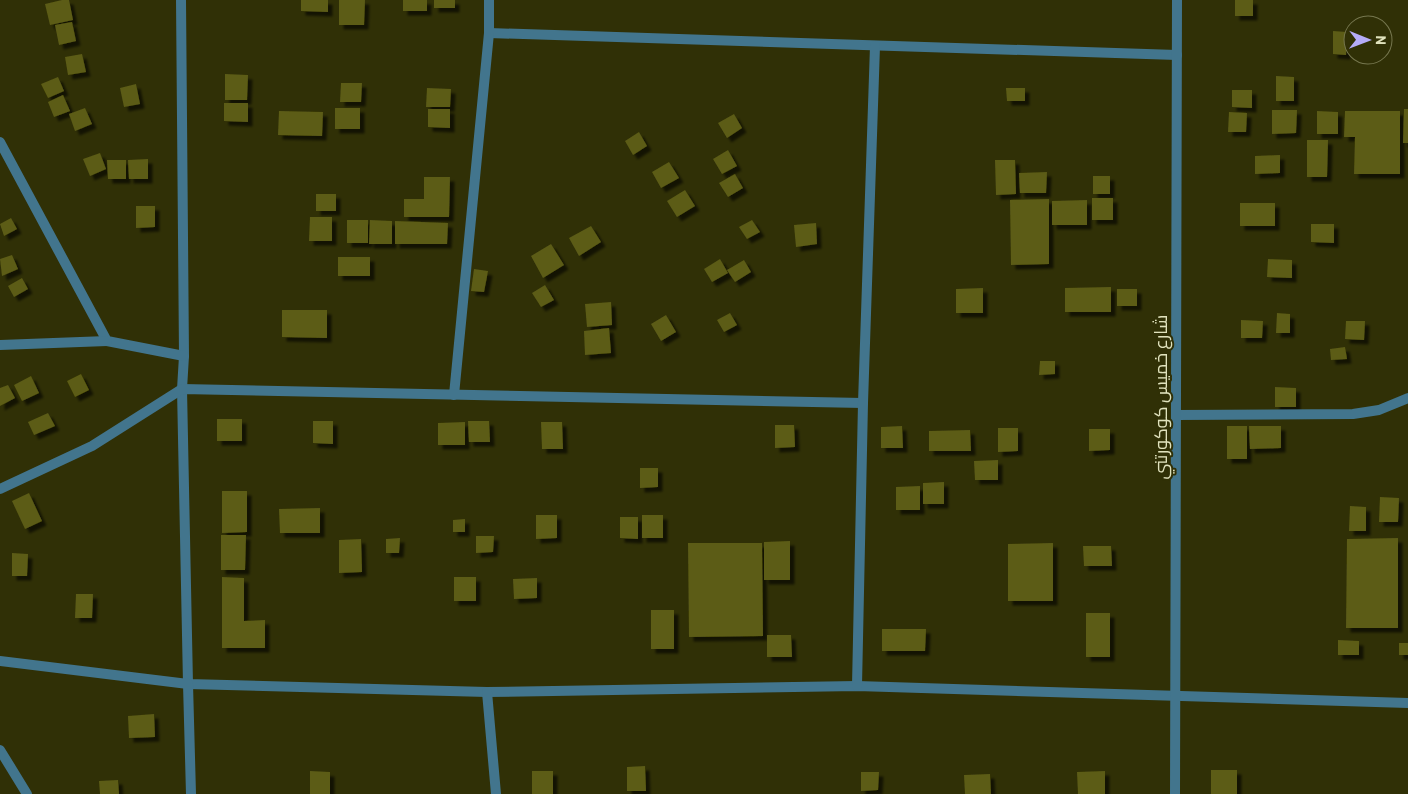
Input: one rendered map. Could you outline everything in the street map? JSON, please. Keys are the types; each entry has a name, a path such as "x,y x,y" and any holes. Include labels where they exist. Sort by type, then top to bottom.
{"street":[{"path":"181,0 184,356 182,390 191,794"},
{"path":"454,395 488,33 489,0"},
{"name":"شارع خميس كوكورتني","path":"1174,794 1177,0"},
{"path":"488,33 1177,55"},
{"path":"857,686 863,403 875,46"},
{"path":"0,142 107,341"},
{"path":"0,345 107,341 184,356"},
{"path":"0,489 92,446 182,390 863,403"},
{"path":"1176,415 1353,414 1379,410 1408,398"},
{"path":"0,661 188,684 487,692 857,686 1408,703"},
{"path":"487,692 496,794"},
{"path":"0,750 27,794"}],"building":[{"path":"69,0 73,20 50,25 45,4"},
{"path":"301,0 328,0 328,12 301,11"},
{"path":"339,0 365,0 364,25 339,25"},
{"path":"403,0 427,0 427,11 403,11"},
{"path":"434,0 455,0 455,8 434,8"},
{"path":"1235,0 1253,0 1253,16 1235,16"},
{"path":"72,22 76,41 59,45 55,25"},
{"path":"1333,31 1343,32 1343,55 1333,54"},
{"path":"82,54 86,72 68,75 65,57"},
{"path":"225,74 248,75 247,100 225,100"},
{"path":"1276,76 1294,77 1294,101 1276,101"},
{"path":"58,77 64,91 48,98 41,84"},
{"path":"341,83 362,83 361,102 340,102"},
{"path":"136,84 140,104 124,107 120,88"},
{"path":"427,88 451,89 450,107 426,107"},
{"path":"1006,88 1025,88 1025,101 1007,101"},
{"path":"1232,90 1252,90 1252,108 1232,107"},
{"path":"63,95 70,111 54,117 48,102"},
{"path":"224,103 248,103 248,122 224,121"},
{"path":"85,108 92,124 75,131 69,114"},
{"path":"335,108 360,108 360,129 335,129"},
{"path":"428,109 450,109 450,128 428,127"},
{"path":"1404,109 1408,109 1408,143 1403,143"},
{"path":"1272,110 1297,110 1296,133 1272,134"},
{"path":"279,111 323,112 322,136 278,135"},
{"path":"1317,111 1338,112 1338,134 1317,134"},
{"path":"1345,111 1400,111 1400,174 1354,174 1355,137 1344,137"},
{"path":"1229,112 1247,113 1246,132 1228,132"},
{"path":"734,114 742,128 727,138 718,123"},
{"path":"639,132 647,146 633,155 625,141"},
{"path":"1307,140 1328,140 1327,177 1307,177"},
{"path":"728,150 737,166 722,174 713,159"},
{"path":"100,153 106,169 90,176 83,159"},
{"path":"1280,155 1280,173 1255,174 1255,156"},
{"path":"148,159 148,179 129,179 128,160"},
{"path":"107,160 126,160 126,179 108,179"},
{"path":"995,160 1015,160 1016,194 996,195"},
{"path":"669,162 679,178 661,188 652,172"},
{"path":"1047,172 1046,193 1020,193 1019,173"},
{"path":"735,174 743,188 728,197 719,183"},
{"path":"1093,176 1110,176 1110,194 1093,194"},
{"path":"424,177 450,177 449,217 404,217 404,199 424,199"},
{"path":"685,190 695,206 677,217 667,201"},
{"path":"316,194 336,194 336,211 316,211"},
{"path":"1092,198 1113,198 1113,220 1092,220"},
{"path":"1049,199 1049,264 1011,265 1010,200"},
{"path":"1087,200 1087,225 1052,225 1052,201"},
{"path":"1240,203 1275,203 1275,226 1240,226"},
{"path":"136,206 155,206 155,227 136,228"},
{"path":"310,217 332,217 332,241 309,241"},
{"path":"11,218 17,229 4,236 0,224"},
{"path":"347,220 368,220 368,243 347,243"},
{"path":"370,220 392,221 392,244 369,244"},
{"path":"752,220 760,232 747,239 739,227"},
{"path":"395,221 448,223 447,244 395,244"},
{"path":"816,223 817,244 796,247 794,225"},
{"path":"1311,224 1334,224 1334,243 1311,242"},
{"path":"591,226 601,242 579,256 569,238"},
{"path":"551,244 564,265 543,278 531,256"},
{"path":"12,255 18,269 2,276 0,259"},
{"path":"338,257 370,257 370,276 338,276"},
{"path":"720,259 728,273 712,282 704,269"},
{"path":"1268,259 1292,260 1292,278 1267,277"},
{"path":"744,260 751,272 735,282 727,270"},
{"path":"474,269 488,271 484,292 471,291"},
{"path":"22,278 28,289 14,297 8,286"},
{"path":"545,285 554,300 541,307 532,293"},
{"path":"1111,287 1111,312 1065,312 1065,288"},
{"path":"983,288 983,313 956,313 956,289"},
{"path":"1117,289 1137,289 1137,306 1117,306"},
{"path":"611,302 612,325 587,327 585,304"},
{"path":"282,310 327,310 327,338 282,337"},
{"path":"730,313 737,325 724,332 717,320"},
{"path":"1277,313 1290,314 1290,333 1276,333"},
{"path":"666,315 676,332 661,341 651,324"},
{"path":"1241,320 1263,321 1262,338 1241,338"},
{"path":"1346,321 1365,321 1364,340 1345,339"},
{"path":"609,328 611,353 585,355 584,331"},
{"path":"1345,347 1347,359 1331,360 1330,349"},
{"path":"1040,361 1055,361 1055,374 1039,375"},
{"path":"81,374 89,390 75,397 67,381"},
{"path":"31,376 39,393 22,401 14,385"},
{"path":"8,385 15,398 0,406 0,388"},
{"path":"1275,387 1296,388 1296,407 1275,407"},
{"path":"48,413 55,426 34,435 28,422"},
{"path":"217,419 242,419 242,441 217,441"},
{"path":"313,421 333,421 333,444 313,443"},
{"path":"468,421 489,421 490,442 469,442"},
{"path":"465,422 465,445 438,445 438,423"},
{"path":"541,422 562,422 563,449 542,449"},
{"path":"775,425 794,425 795,447 775,448"},
{"path":"902,426 903,448 881,448 881,427"},
{"path":"1227,426 1247,426 1247,459 1227,459"},
{"path":"1249,426 1281,426 1281,448 1250,449"},
{"path":"998,428 1018,428 1018,451 998,452"},
{"path":"1089,429 1110,429 1110,450 1089,451"},
{"path":"970,430 971,451 929,451 929,431"},
{"path":"998,460 998,480 975,480 974,461"},
{"path":"640,468 658,468 658,487 640,488"},
{"path":"944,482 944,504 923,504 923,483"},
{"path":"920,486 920,510 896,510 896,487"},
{"path":"222,491 247,491 247,532 222,533"},
{"path":"29,493 42,521 25,529 12,501"},
{"path":"1380,497 1399,498 1398,522 1379,522"},
{"path":"1350,506 1366,507 1366,531 1349,531"},
{"path":"320,508 320,533 280,533 279,509"},
{"path":"536,515 557,515 557,538 536,539"},
{"path":"642,515 663,515 663,538 642,538"},
{"path":"620,517 638,517 638,539 620,538"},
{"path":"465,519 465,532 453,532 453,520"},
{"path":"221,535 246,535 245,570 221,570"},
{"path":"476,536 494,536 493,552 476,553"},
{"path":"400,538 399,553 386,553 386,539"},
{"path":"1398,538 1398,628 1346,628 1347,539"},
{"path":"361,539 362,572 339,573 339,540"},
{"path":"790,541 790,580 764,580 764,542"},
{"path":"688,543 762,543 763,636 689,637"},
{"path":"1053,543 1053,601 1008,601 1008,544"},
{"path":"1083,546 1111,546 1112,566 1084,566"},
{"path":"12,553 28,554 27,576 12,576"},
{"path":"222,577 244,578 244,621 265,620 265,648 222,648"},
{"path":"454,577 476,577 476,601 454,601"},
{"path":"537,578 537,598 514,599 513,579"},
{"path":"76,594 93,594 92,618 75,618"},
{"path":"651,610 674,610 674,649 651,649"},
{"path":"1086,613 1110,613 1110,657 1086,657"},
{"path":"882,629 926,629 925,651 882,651"},
{"path":"767,635 791,635 792,657 767,657"},
{"path":"1338,640 1359,641 1359,655 1338,655"},
{"path":"1399,643 1408,643 1408,655 1399,655"},
{"path":"154,714 155,737 129,738 128,716"},
{"path":"645,766 646,791 627,791 627,767"},
{"path":"1211,770 1237,770 1237,794 1211,794"},
{"path":"310,771 330,772 330,794 310,794"},
{"path":"532,771 553,771 553,794 532,794"},
{"path":"1105,771 1105,794 1078,794 1077,772"},
{"path":"861,772 879,772 878,790 861,791"},
{"path":"990,774 991,794 965,794 964,775"},
{"path":"118,780 119,794 100,794 99,781"}]}
